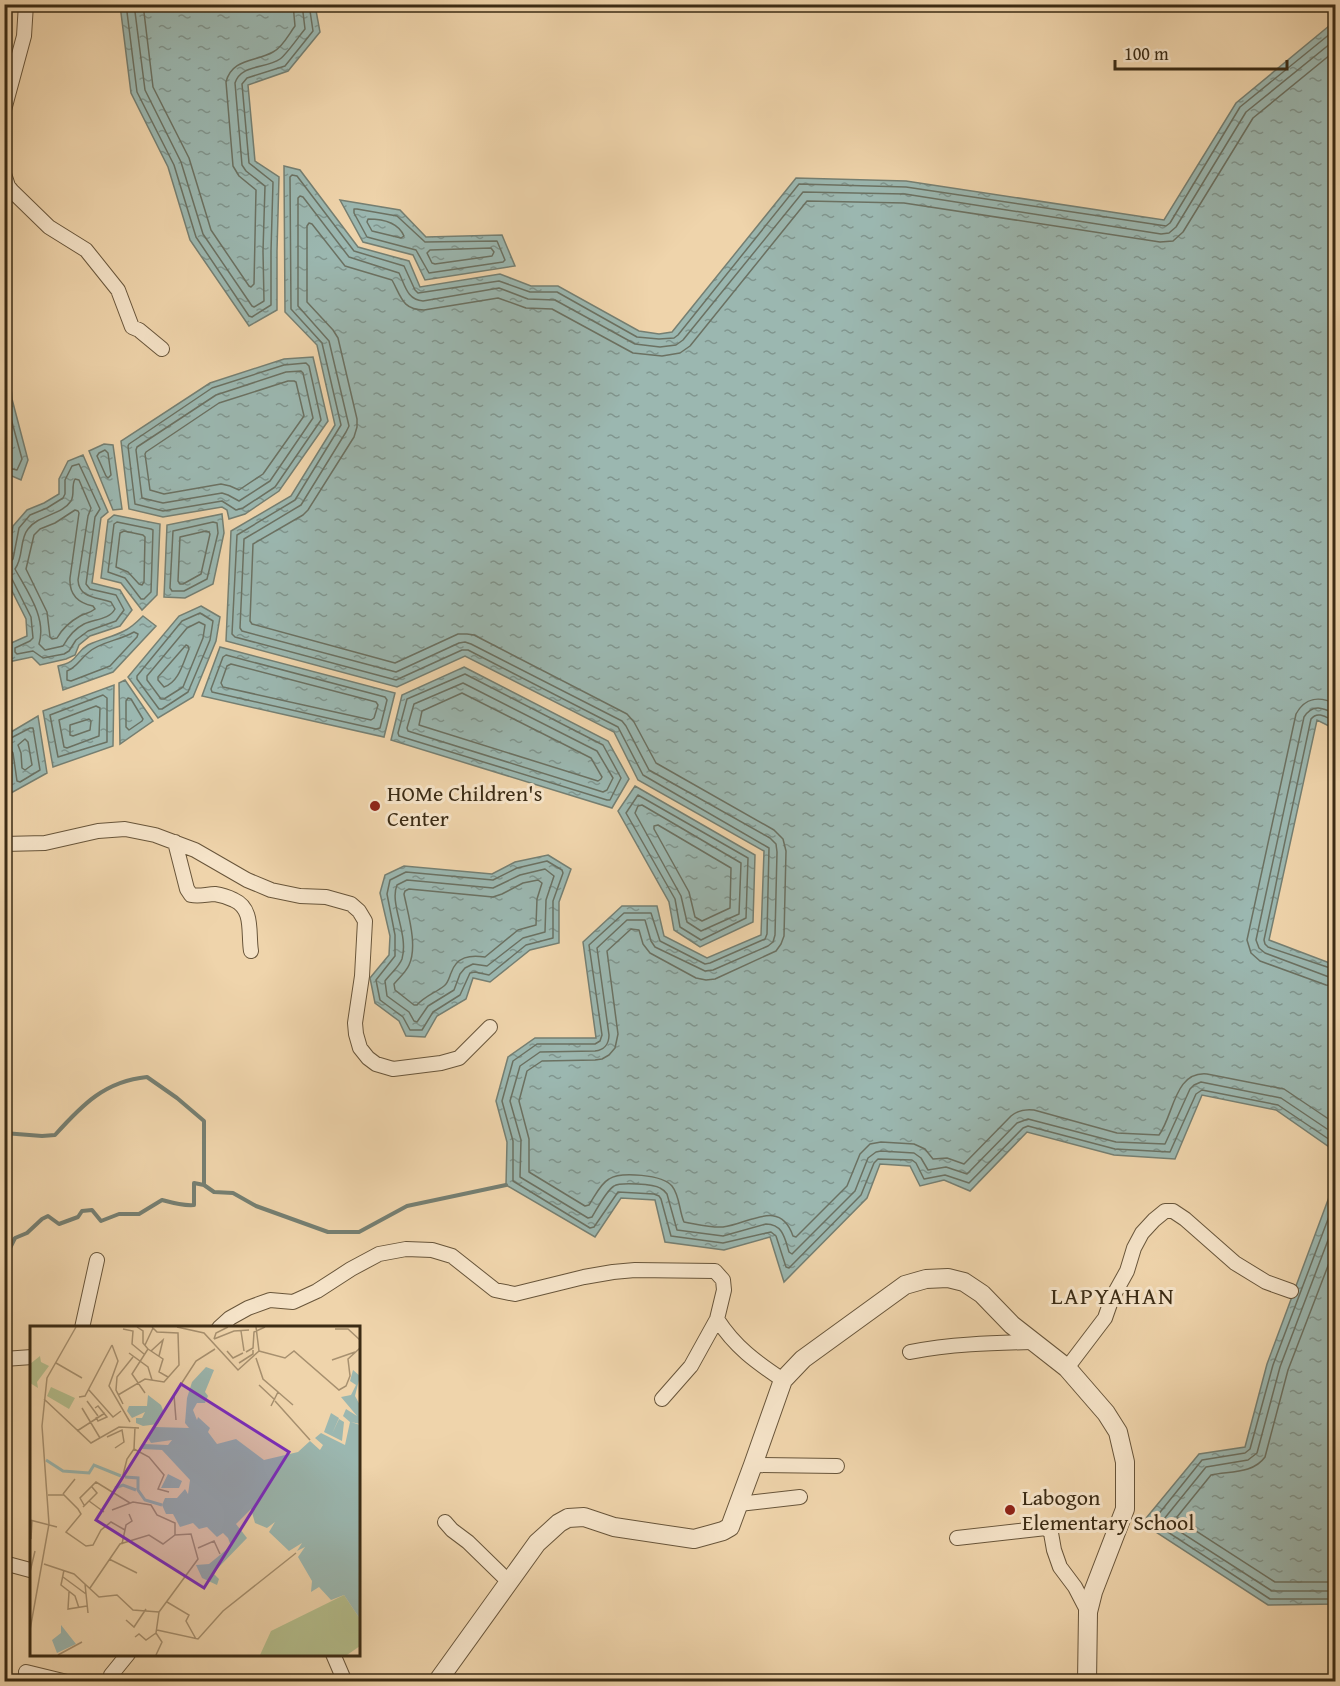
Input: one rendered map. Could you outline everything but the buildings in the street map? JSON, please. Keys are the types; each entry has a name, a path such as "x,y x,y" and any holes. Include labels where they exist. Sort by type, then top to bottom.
{"street":[{"path":"4,110 24,36 26,4"},
{"path":"4,174 12,191 49,226 86,250 118,290 132,327 162,349"},
{"path":"4,844 45,843 98,831 125,829 155,835 195,850 246,880 271,890 300,896 326,897 351,904 359,910 365,921 362,976 355,1023 356,1034 360,1048 376,1064 393,1069 441,1063 459,1058 490,1027"},
{"path":"175,842 187,889 191,895 196,897 216,894 241,903 247,912 251,951"},
{"path":"1067,1368 1105,1318 1142,1233 1165,1211 1173,1211 1185,1219 1235,1263 1266,1282 1292,1292"},
{"path":"221,1326 248,1308 270,1300 293,1302 317,1291 379,1254 406,1249 432,1250 452,1256 495,1290 515,1294 613,1272 715,1271 723,1280 724,1290 717,1319 691,1366 662,1399"},
{"path":"82,1326 97,1260"},
{"path":"436,1682 537,1543 560,1522 568,1518 584,1517 614,1527 694,1539 723,1532 730,1527 783,1380 803,1359 905,1285 926,1279 948,1278 964,1282 982,1294 1012,1325 1067,1368 1106,1413 1118,1432 1125,1462 1125,1509 1093,1592 1088,1612 1087,1682"},
{"path":"717,1319 725,1332 740,1348 783,1380"},
{"path":"910,1352 941,1346 1032,1342"},
{"path":"4,1359 30,1357"},
{"path":"753,1465 837,1466"},
{"path":"739,1504 800,1497"},
{"path":"445,1522 509,1582"},
{"path":"957,1538 1046,1528 1051,1533 1060,1567 1076,1587 1088,1612"},
{"path":"4,1563 30,1570"},
{"path":"110,1682 111,1675 126,1656"},
{"path":"334,1656 345,1682"},
{"path":"26,1672 67,1682"}],"water":[{"path":"120,5 315,5 320,32 288,71 248,85 255,161 279,177 277,310 249,326 190,240 168,167 131,93"},
{"path":"1335,21 1335,729 1317,720 1269,940 1335,965 1335,1151 1276,1110 1202,1095 1175,1159 1114,1155 1027,1132 970,1191 944,1180 920,1186 910,1166 880,1164 867,1198 784,1282 770,1237 724,1250 665,1242 655,1200 621,1198 595,1237 506,1185 507,1142 496,1101 508,1057 535,1038 596,1038 583,942 622,906 657,906 664,936 707,958 761,935 764,851 638,780 614,732 465,656 397,687 226,641 231,531 291,496 335,425 317,345 285,312 284,166 300,170 358,247 409,261 420,287 500,274 531,286 558,286 639,331 659,334 672,332 796,178 906,181 1164,220 1236,103"},
{"path":"340,200 400,210 426,237 502,235 515,266 425,280 413,255 363,242"},
{"path":"5,349 8,351 12,399 28,460 21,480 5,473"},
{"path":"313,357 328,421 279,491 245,514 229,519 227,510 222,507 163,517 129,509 121,441 210,383 284,359"},
{"path":"104,444 113,445 122,509 113,510 89,451"},
{"path":"83,455 108,512 101,518 92,583 120,590 132,610 120,626 90,636 79,645 75,655 66,659 40,665 32,657 8,662 9,644 27,636 26,619 5,577 13,526 27,510 59,494 59,479 68,461"},
{"path":"222,514 224,533 213,584 185,598 164,597 167,525"},
{"path":"114,515 160,524 157,595 142,610 121,583 101,578 108,520"},
{"path":"201,606 220,617 216,641 193,697 158,718 128,677 179,616"},
{"path":"143,616 156,626 113,672 63,690 58,666 73,660 88,645 127,630"},
{"path":"220,647 395,693 384,737 202,696"},
{"path":"464,667 608,741 629,779 612,808 391,740 402,695"},
{"path":"125,680 153,721 120,744 119,683"},
{"path":"114,685 113,746 53,767 43,711"},
{"path":"38,716 47,773 11,793 6,735"},
{"path":"635,786 755,855 753,922 700,947 674,930 669,902 618,811"},
{"path":"548,855 571,869 559,902 559,943 530,950 490,982 473,978 466,999 437,1016 425,1037 406,1036 399,1021 375,1003 370,978 389,955 390,936 380,893 385,875 404,866 492,874 515,862"},
{"path":"1335,1181 1335,1604 1268,1605 1142,1523 1199,1454 1245,1447 1267,1364"}],"waterway":[{"path":"4,1133 55,1135 95,1096 132,1079 147,1077 204,1121 204,1185 214,1192 233,1193 256,1206 328,1232 359,1232 407,1206 506,1185"},
{"path":"4,1260 15,1238 27,1233 48,1216 59,1224 78,1217 82,1211 92,1210 101,1221 119,1214 139,1214 162,1200 182,1205 194,1205 194,1183 204,1185"}],"place":[{"name":"HOMe Children's Center","path":"375,806"},
{"name":"Labogon Elementary School","path":"1010,1510"}],"district":[{"name":"LAPYAHAN","path":"1113,1296"}]}
